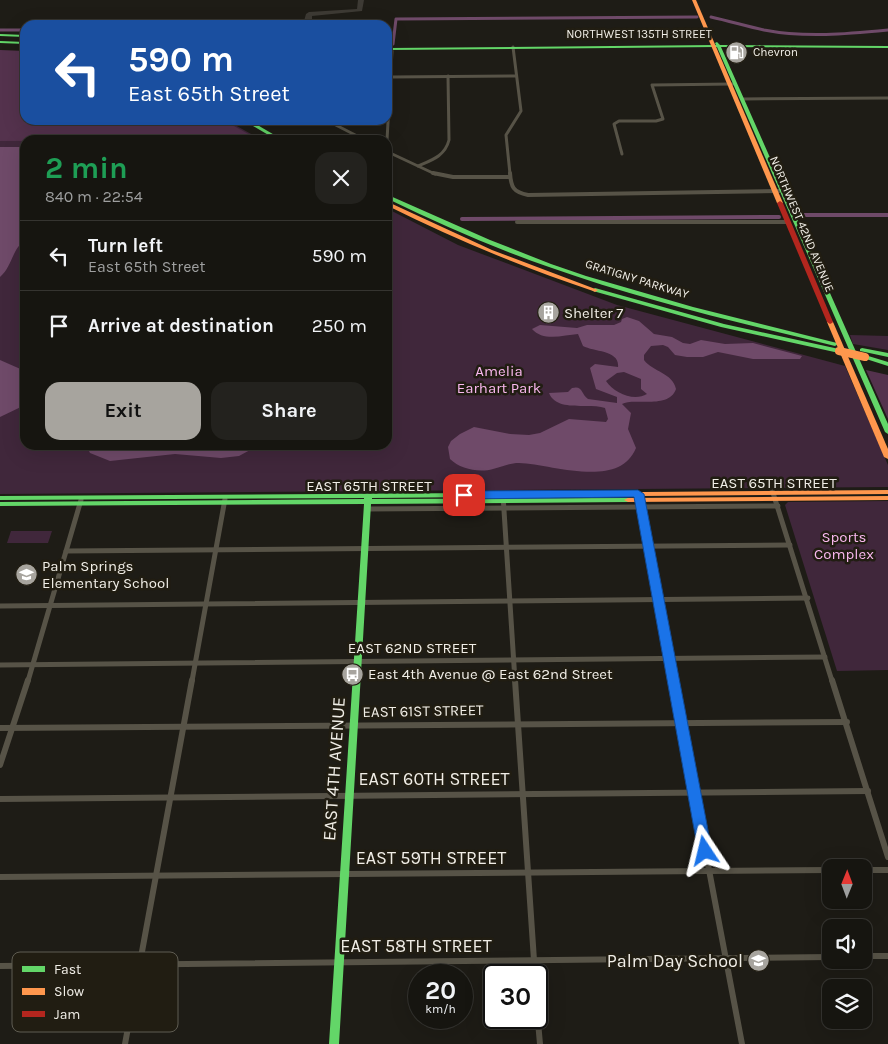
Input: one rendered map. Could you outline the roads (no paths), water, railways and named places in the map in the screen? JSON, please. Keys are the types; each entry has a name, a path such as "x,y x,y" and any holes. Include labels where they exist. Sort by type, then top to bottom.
{"main road":[{"name":"NORTHWEST 42ND AVENUE","path":"694,0 829,307 888,432"},
{"name":"NORTHWEST 42ND AVENUE","path":"699,0 702,15"},
{"path":"0,34 20,35"},
{"path":"0,41 20,42"},
{"name":"NORTHWEST 135TH STREET","path":"392,49 715,46 888,47"},
{"path":"243,125 261,135"},
{"path":"254,125 272,135"},
{"name":"NORTHWEST 42ND AVENUE","path":"778,191 787,222 808,259"},
{"name":"GRATIGNY PARKWAY","path":"392,199 492,245 649,297 837,348"},
{"name":"GRATIGNY PARKWAY","path":"392,206 475,246 612,295 765,336 864,353 888,354"},
{"name":"NORTHWEST 42ND AVENUE","path":"829,307 888,457"},
{"path":"864,353 888,363"},
{"name":"EAST 65TH STREET","path":"776,499 888,492"},
{"name":"EAST 65TH STREET","path":"0,498 368,502 888,498"},
{"name":"EAST 65TH STREET","path":"0,504 80,500"},
{"name":"EAST 4TH AVENUE","path":"334,1044 368,502"}],"street":[{"path":"513,47 521,111 518,120 507,130 506,135 511,188 517,194 778,191"},
{"path":"418,166 436,159 447,150 450,140 448,76"},
{"path":"392,77 516,76"},
{"path":"622,154 614,124 619,121 656,121 663,118 652,86 654,84 732,84"},
{"path":"739,99 888,98"},
{"path":"336,125 355,135"},
{"path":"392,154 437,175 452,177 510,177"},
{"path":"517,222 787,222"},
{"path":"769,480 808,598 888,857"},
{"path":"141,952 225,499"},
{"path":"0,765 33,665 80,500"},
{"path":"640,500 742,1044"},
{"path":"503,501 521,794 534,961"},
{"path":"66,551 790,545"},
{"path":"0,606 808,598"},
{"name":"EAST 62ND STREET","path":"0,665 825,657"},
{"name":"EAST 61ST STREET","path":"0,728 847,722"},
{"name":"EAST 60TH STREET","path":"0,799 349,794 868,791"},
{"name":"EAST 59TH STREET","path":"0,877 822,870"},
{"path":"872,870 888,870"},
{"path":"872,956 888,956"},
{"name":"EAST 58TH STREET","path":"178,963 822,957"},
{"path":"539,1029 540,1044"}],"waterway":[{"path":"393,44 396,19 697,17"},
{"path":"711,17 764,30 795,34 842,34 888,30"},
{"path":"0,30 20,30"},
{"path":"800,215 888,215"},
{"path":"462,219 779,217"}],"place":[{"name":"Chevron","path":"737,52"},
{"name":"Shelter 7","path":"548,313"},
{"name":"Palm Springs Elementary School","path":"26,575"},
{"name":"East 4th Avenue @ East 62nd Street","path":"352,674"},
{"name":"Palm Day School","path":"759,961"}],"park label":[{"name":"Amelia Earhart Park","path":"499,380"},
{"name":"Sports Complex","path":"844,546"}]}
